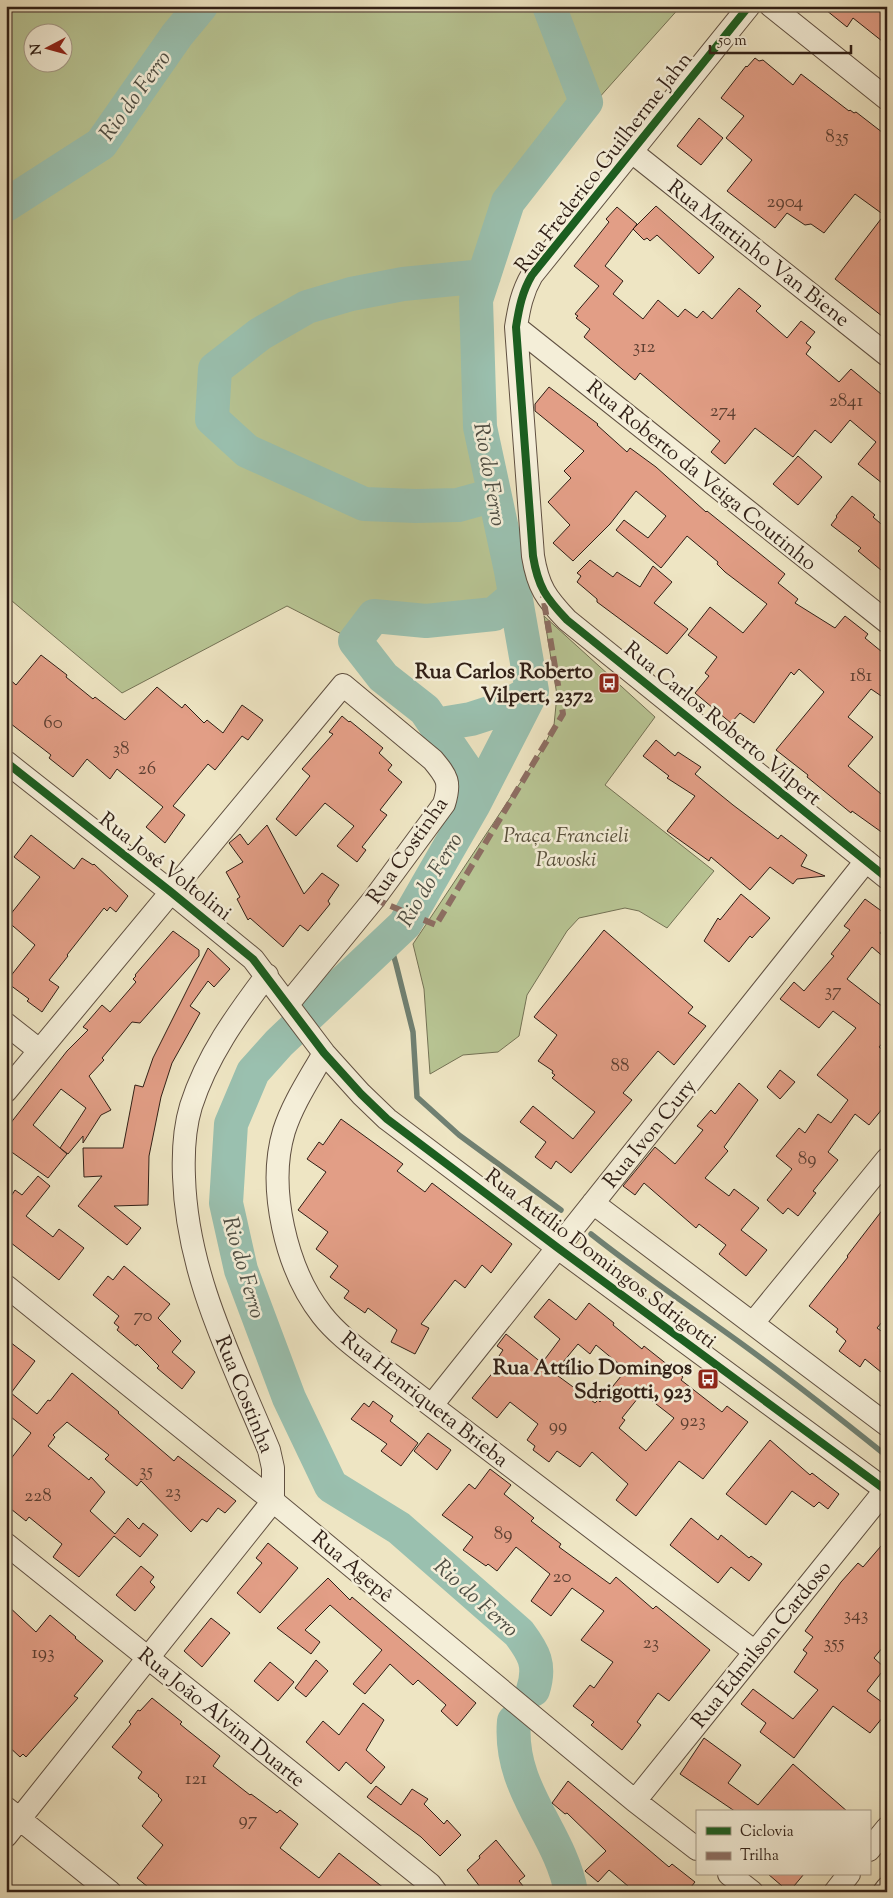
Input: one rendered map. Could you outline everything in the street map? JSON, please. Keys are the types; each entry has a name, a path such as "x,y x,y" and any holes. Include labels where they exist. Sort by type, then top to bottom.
{"street":[{"name":"Rua Frederico Guilherme Jahn","path":"542,591 533,556 516,327 519,305 524,289 532,275 749,6"},
{"path":"771,6 887,99"},
{"name":"Rua Martinho Van Biene","path":"632,152 887,354"},
{"name":"Rua Roberto da Veiga Coutinho","path":"516,327 887,622"},
{"name":"Rua Carlos Roberto Vilpert","path":"542,591 567,620 887,878"},
{"name":"Rua Costinha","path":"171,892 343,685 433,760 444,774 449,789 444,804 374,899 290,1007"},
{"name":"Rua José Voltolini","path":"6,762 237,945 253,959 290,1007"},
{"name":"Rua Ivon Cury","path":"432,1405 866,861"},
{"path":"6,1090 171,892"},
{"name":"Rua Costinha","path":"266,975 215,1049 202,1077 191,1107 186,1131 183,1165 188,1228 197,1267 210,1306 269,1450 273,1468 274,1501"},
{"name":"Rua Attílio Domingos Sdrigotti","path":"290,1007 317,1045 361,1094 387,1119 558,1248 886,1489"},
{"path":"6,1024 40,1050"},
{"name":"Rua Henriqueta Brieba","path":"317,1045 284,1131 279,1162 278,1197 283,1228 294,1265 307,1293 323,1316 344,1338 755,1652"},
{"path":"752,1323 887,1159"},
{"name":"Rua Attílio Domingos Sdrigotti","path":"593,1203 887,1425"},
{"name":"Rua Agepê","path":"6,1286 274,1501 635,1801 696,1848"},
{"name":"Rua Edmilson Cardoso","path":"635,1801 886,1489"},
{"path":"110,1892 11,1821 148,1658 274,1501"},
{"name":"Rua João Alvim Duarte","path":"6,1544 430,1884 436,1892"},
{"path":"870,1849 887,1828"},
{"path":"732,1876 752,1892"},
{"path":"835,1892 848,1876"},
{"path":"884,1892 887,1888"}],"green space":[{"path":"6,6 681,6 514,193 476,300 480,427 511,571 494,614 426,621 374,616 355,641 287,606 122,693 6,596"},
{"name":"Praça Francieli Pavoski","path":"544,616 655,717 605,785 714,871 667,928 639,911 625,908 579,918 567,931 527,995 519,1036 498,1052 463,1055 430,1074 424,989 413,944 542,750 554,725 557,695"}],"building":[{"path":"821,6 887,6 887,45 853,18 847,27"},
{"path":"755,58 759,61 763,60 793,85 801,74 849,111 856,112 887,136 887,320 835,279 884,215 855,194 824,233 811,224 805,225 787,213 775,228 727,191 752,160 726,138 744,116 721,98 746,66"},
{"path":"699,118 723,138 701,165 677,146"},
{"path":"656,206 714,257 699,274 657,235 650,241 647,238 644,240 633,229"},
{"path":"617,207 637,224 605,266 623,281 613,294 643,319 658,300 678,317 685,309 697,318 703,311 712,319 739,288 761,306 756,311 787,338 801,321 815,332 806,343 811,347 806,354 839,382 851,369 887,399 887,487 858,464 876,442 850,420 831,443 815,430 793,457 755,428 725,464 711,452 720,441 640,373 635,380 584,337 590,329 576,318 578,316 575,314 599,286 574,266 609,222 606,219"},
{"path":"549,387 598,424 627,452 630,448 656,467 706,512 785,574 778,583 798,599 795,603 835,628 845,616 868,634 865,638 887,656 887,700 871,689 848,717 873,737 848,766 887,799 887,836 852,811 851,813 776,750 824,692 799,669 794,675 791,672 754,723 740,713 731,723 695,693 709,676 705,673 717,657 688,635 710,607 743,633 767,604 725,572 717,564 718,562 687,536 661,568 616,530 624,520 648,538 666,516 636,491 610,524 573,561 553,543 570,525 548,502 571,478 564,471 584,451 535,411 535,404"},
{"path":"798,456 822,477 798,505 773,484"},
{"path":"852,496 875,515 873,517 887,529 887,575 858,551 861,548 831,525"},
{"path":"590,560 613,577 617,572 640,587 653,566 672,582 654,603 688,629 667,654 597,602 597,599 577,582 581,576 577,573"},
{"path":"41,655 67,675 66,677 93,699 95,697 125,720 157,687 182,708 185,704 204,723 207,720 223,733 242,705 263,720 248,740 242,736 215,770 208,764 173,806 185,815 165,843 146,827 163,807 117,769 110,779 87,759 73,777 49,758 51,755 6,720 6,676 16,685"},
{"path":"342,716 383,748 379,753 392,765 388,770 402,782 380,810 387,815 362,847 366,850 357,862 337,846 354,826 325,803 296,836 276,819 310,776 302,769 333,734 329,732"},
{"path":"656,740 675,756 678,752 701,767 695,774 778,839 781,835 807,855 801,866 825,876 797,879 793,884 770,867 750,890 711,857 709,861 667,831 695,796 667,778 669,776 643,756"},
{"path":"267,825 304,894 322,873 339,885 328,901 330,904 308,931 300,925 283,947 250,918 248,920 237,899 240,897 226,872 243,862 229,843 240,834 248,845"},
{"path":"31,835 74,869 82,858 94,864 128,896 116,912 110,907 107,911 104,908 67,955 49,980 59,987 42,1012 27,1001 29,999 6,982 35,945 6,920 40,877 14,857"},
{"path":"741,894 770,918 752,938 750,936 729,962 704,941 718,918 720,920"},
{"path":"865,899 887,915 887,925 880,933 887,938 887,960 872,947 847,979 887,1010 887,1038 879,1047 887,1053 887,1103 869,1125 855,1114 828,1152 838,1160 813,1191 816,1193 798,1216 788,1208 783,1214 767,1200 792,1169 776,1156 799,1128 805,1133 818,1114 831,1123 848,1100 817,1075 856,1028 833,1011 819,1028 780,999 794,982 804,991 834,956 831,954 850,930 844,926"},
{"path":"604,930 693,1007 688,1013 706,1026 674,1065 658,1051 623,1093 632,1100 571,1173 556,1161 551,1169 535,1157 546,1142 520,1122 533,1106 573,1139 595,1112 552,1078 555,1075 552,1073 553,1071 538,1061 557,1035 534,1017"},
{"path":"173,931 199,950 199,956 140,1023 132,1022 102,1058 104,1060 89,1076 111,1110 101,1115 83,1143 83,1136 68,1154 60,1148 86,1108 61,1089 33,1125 67,1154 48,1178 6,1148 6,1129 67,1051 88,1030 83,1027 102,1005 110,1012 136,982 133,979 135,975"},
{"path":"208,948 230,969 214,987 208,981 190,1006 200,1013 172,1063 161,1097 149,1156 148,1205 114,1206 141,1228 127,1245 78,1206 102,1176 84,1177 83,1148 123,1148 135,1085 143,1087 153,1058"},
{"path":"780,1070 795,1082 780,1099 767,1087"},
{"path":"739,1083 758,1100 724,1147 728,1151 705,1178 729,1196 734,1189 759,1208 741,1230 767,1250 746,1276 719,1254 726,1245 699,1224 696,1228 644,1183 635,1195 623,1186 655,1147 675,1164 703,1130 697,1126 711,1110 715,1114"},
{"path":"341,1119 403,1164 397,1171 425,1192 432,1183 512,1244 491,1273 482,1265 465,1288 455,1280 421,1324 429,1328 415,1354 391,1342 397,1330 368,1308 365,1313 344,1298 349,1291 330,1277 338,1266 316,1249 328,1232 298,1210 326,1172 307,1159 319,1142 323,1145"},
{"path":"38,1176 50,1186 26,1216 53,1237 59,1229 84,1248 59,1280 6,1239 6,1204 15,1190 22,1195"},
{"path":"887,1204 887,1316 877,1328 887,1335 887,1364 881,1372 865,1359 860,1367 839,1351 846,1341 836,1332 838,1329 809,1306"},
{"path":"124,1266 170,1304 158,1318 181,1341 172,1352 195,1372 182,1389 157,1368 159,1366 137,1344 136,1346 117,1330 119,1327 114,1323 119,1316 93,1295 108,1276 113,1280"},
{"path":"549,1299 576,1320 589,1303 642,1349 644,1346 683,1377 681,1380 722,1412 727,1406 748,1422 703,1479 679,1461 636,1516 616,1500 628,1484 592,1452 580,1467 557,1451 549,1462 533,1450 535,1446 527,1440 538,1424 510,1402 497,1418 472,1398 499,1365 495,1362 503,1350 497,1346 506,1334 542,1363 560,1339 534,1317","holes":["578,1344 590,1354 596,1345 626,1370 600,1402 598,1400 595,1403 554,1373","642,1393 674,1418 646,1451 619,1428 625,1420 622,1418"]},
{"path":"6,1339 35,1361 11,1393 37,1414 72,1373 174,1461 178,1456 236,1501 225,1513 218,1508 207,1522 202,1519 191,1532 141,1481 137,1486 105,1459 109,1455 67,1422 53,1435 55,1437 48,1446 89,1480 91,1477 105,1492 90,1511 115,1534 128,1518 139,1529 143,1523 158,1535 140,1557 114,1536 79,1577 53,1557 62,1544 29,1517 26,1521 6,1505 6,1465 31,1433 6,1413"},
{"path":"373,1401 393,1416 390,1421 418,1443 401,1466 381,1451 387,1444 351,1419 364,1403 369,1407"},
{"path":"428,1433 451,1450 437,1470 414,1451"},
{"path":"770,1440 810,1475 812,1473 839,1494 828,1509 819,1502 814,1507 792,1491 766,1525 726,1494"},
{"path":"490,1469 511,1485 504,1494 534,1518 531,1521 561,1544 559,1547 610,1584 616,1577 653,1609 656,1606 710,1650 669,1701 658,1693 637,1722 641,1725 622,1750 591,1725 594,1722 573,1706 590,1685 594,1688 613,1662 581,1640 604,1611 572,1588 551,1616 531,1601 550,1574 516,1547 497,1571 488,1564 486,1566 463,1550 473,1537 442,1515 469,1484 475,1489"},
{"path":"691,1518 718,1540 721,1535 749,1558 751,1556 762,1564 749,1581 731,1567 718,1583 670,1545"},
{"path":"887,1539 887,1642 874,1658 885,1668 867,1691 887,1706 887,1712 870,1733 833,1706 794,1758 760,1732 766,1723 741,1704 753,1689 793,1719 818,1690 794,1672 807,1653 803,1650 813,1637 805,1631 841,1582 858,1563 863,1567"},
{"path":"268,1543 298,1568 260,1613 237,1593 262,1563 256,1558"},
{"path":"141,1566 154,1577 150,1582 155,1587 135,1611 116,1595"},
{"path":"328,1578 350,1600 352,1597 476,1703 457,1726 441,1711 446,1705 418,1680 413,1685 390,1664 365,1694 353,1684 382,1650 330,1605 305,1630 320,1642 311,1654 277,1628"},
{"path":"6,1604 36,1632 50,1615 103,1661 74,1696 78,1698 26,1757 23,1754 20,1757 6,1744"},
{"path":"211,1618 230,1633 202,1667 184,1651"},
{"path":"316,1660 328,1671 306,1697 295,1688"},
{"path":"270,1662 294,1682 278,1701 254,1681"},
{"path":"152,1698 182,1722 180,1724 220,1756 213,1766 250,1795 277,1813 280,1810 298,1824 280,1848 319,1878 339,1853 389,1892 154,1892 137,1878 163,1845 142,1826 162,1800 159,1795 138,1778 142,1772 112,1747 131,1724 129,1722 138,1710 140,1711"},
{"path":"363,1703 384,1720 366,1750 385,1767 371,1784 346,1762 339,1771 306,1742 323,1721 339,1735"},
{"path":"704,1738 741,1765 728,1783 758,1805 793,1764 846,1810 733,1810 680,1774"},
{"path":"568,1781 669,1867 672,1864 695,1882 687,1892 635,1892 609,1870 598,1882 585,1871 606,1851 567,1813 565,1814 552,1803"},
{"path":"376,1786 401,1805 412,1789 428,1799 424,1804 444,1824 447,1820 461,1835 440,1856 421,1837 367,1797"},
{"path":"496,1840 525,1876 519,1881 528,1892 484,1892 467,1870"},
{"path":"770,1876 802,1876 789,1892"}],"waterway":[{"name":"Rio do Ferro","path":"6,205 101,144 177,35 201,6"},
{"name":"Rio do Ferro","path":"533,1690 536,1673 535,1660 519,1633 399,1528 331,1486 289,1398 241,1270 226,1203 231,1124 253,1072 279,1043 405,924 474,804 532,691 511,571 480,427 476,300 508,202 586,102 549,6"},
{"path":"484,276 403,284 351,294 307,307 260,334 215,369 212,419 247,451 364,504 458,505 494,495"},
{"path":"474,804 464,767 425,710 383,677 355,641 374,616 426,621 494,614 515,596"},
{"path":"435,725 471,719 502,709 532,691"},
{"path":"389,940 413,1032 417,1097 459,1135 561,1210"},
{"path":"591,1234 742,1344 883,1453"},
{"name":"Rio do Ferro","path":"514,1721 514,1746 519,1768 526,1789 557,1849 571,1892"}],"marked path":[{"path":"374,899 436,925 563,714 543,596"}],"cycle path":[{"path":"749,6 532,275 523,294 516,327 533,556 540,584 567,620 887,878"},
{"path":"6,762 253,959 324,1053 361,1094 387,1119 887,1491"}],"place":[{"name":"Rua Carlos Roberto Vilpert, 2372","path":"609,683"},
{"name":"Rua Attílio Domingos Sdrigotti, 923","path":"708,1379"}]}
